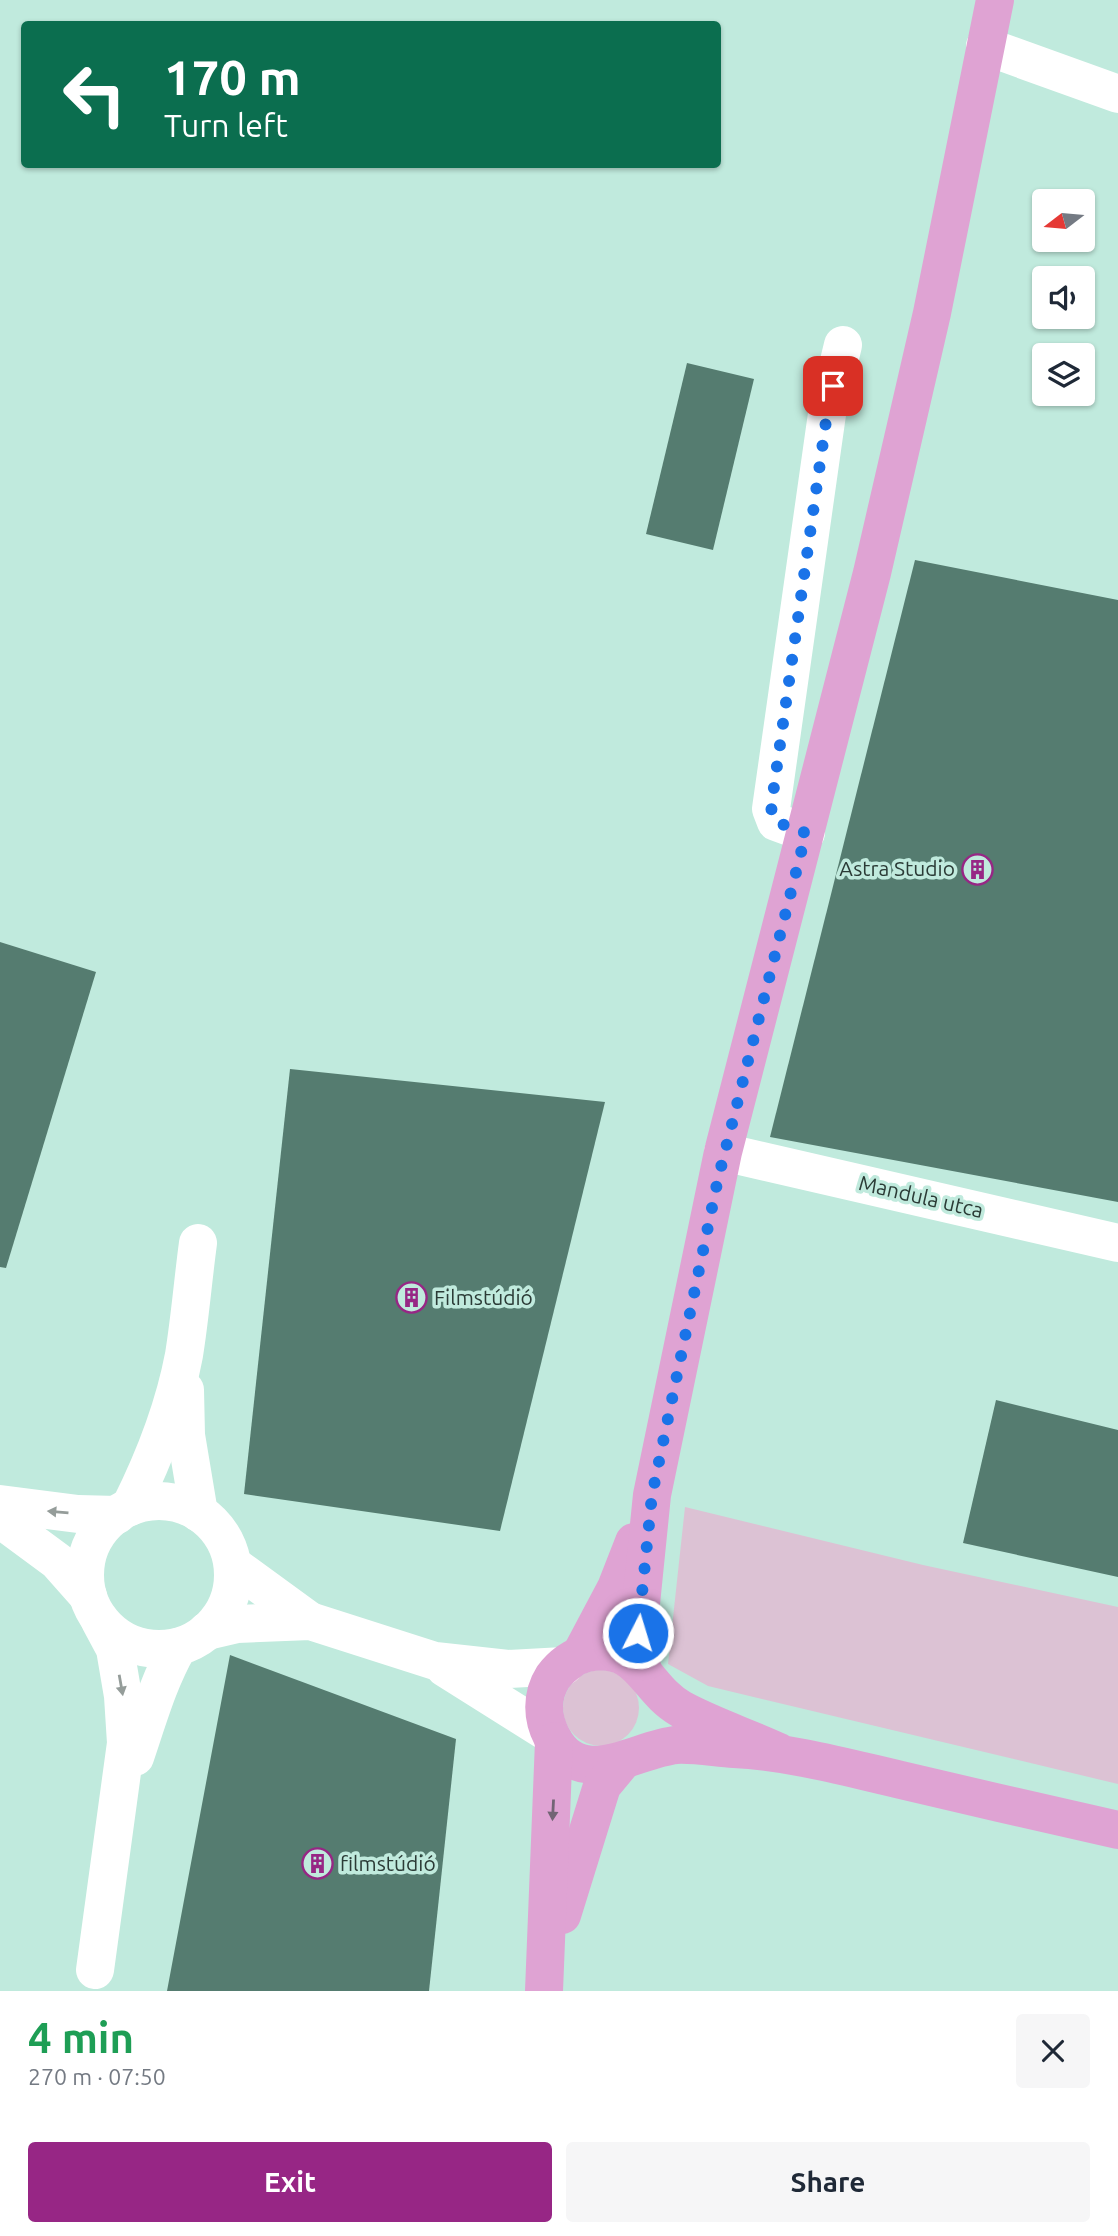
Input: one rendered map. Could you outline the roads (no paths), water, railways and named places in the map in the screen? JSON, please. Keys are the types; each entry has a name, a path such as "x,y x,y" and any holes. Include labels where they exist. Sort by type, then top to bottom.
{"main road":[{"path":"545,1979 602,1786 654,1730 659,1715 638,1633 652,1495 723,1152 872,573 932,313 995,0"},
{"path":"545,1979 552,1737 544,1708 546,1691 554,1675 572,1660 617,1588 652,1495"},
{"path":"572,1660 598,1651 614,1652 629,1658 679,1708 779,1752"},
{"path":"552,1737 567,1755 584,1763 603,1766 676,1745 779,1752 1118,1830"}],"street":[{"path":"985,46 1118,94"},
{"path":"806,833 776,822 771,808 828,407 843,345"},
{"name":"Mandula utca","path":"723,1152 1118,1242"},
{"path":"95,1970 125,1743 123,1696 115,1648 94,1608 86,1562 91,1545 100,1530 123,1511 149,1468 164,1429 183,1356 198,1243"},
{"path":"183,1356 186,1435 199,1513"},
{"path":"0,1504 78,1514 123,1511 150,1501 171,1502 199,1513 222,1536 233,1564 230,1597 221,1616 193,1639 156,1692 120,1791"},
{"path":"0,1519 57,1560 94,1608 127,1642 144,1648 193,1639 237,1624 310,1621"},
{"path":"233,1564 310,1621 435,1661 509,1669 572,1660"},
{"path":"435,1661 552,1737"}],"place":[{"name":"Astra Studio","path":"978,869"},
{"name":"Filmstúdió","path":"411,1298"},
{"name":"filmstúdió","path":"317,1864"}]}
